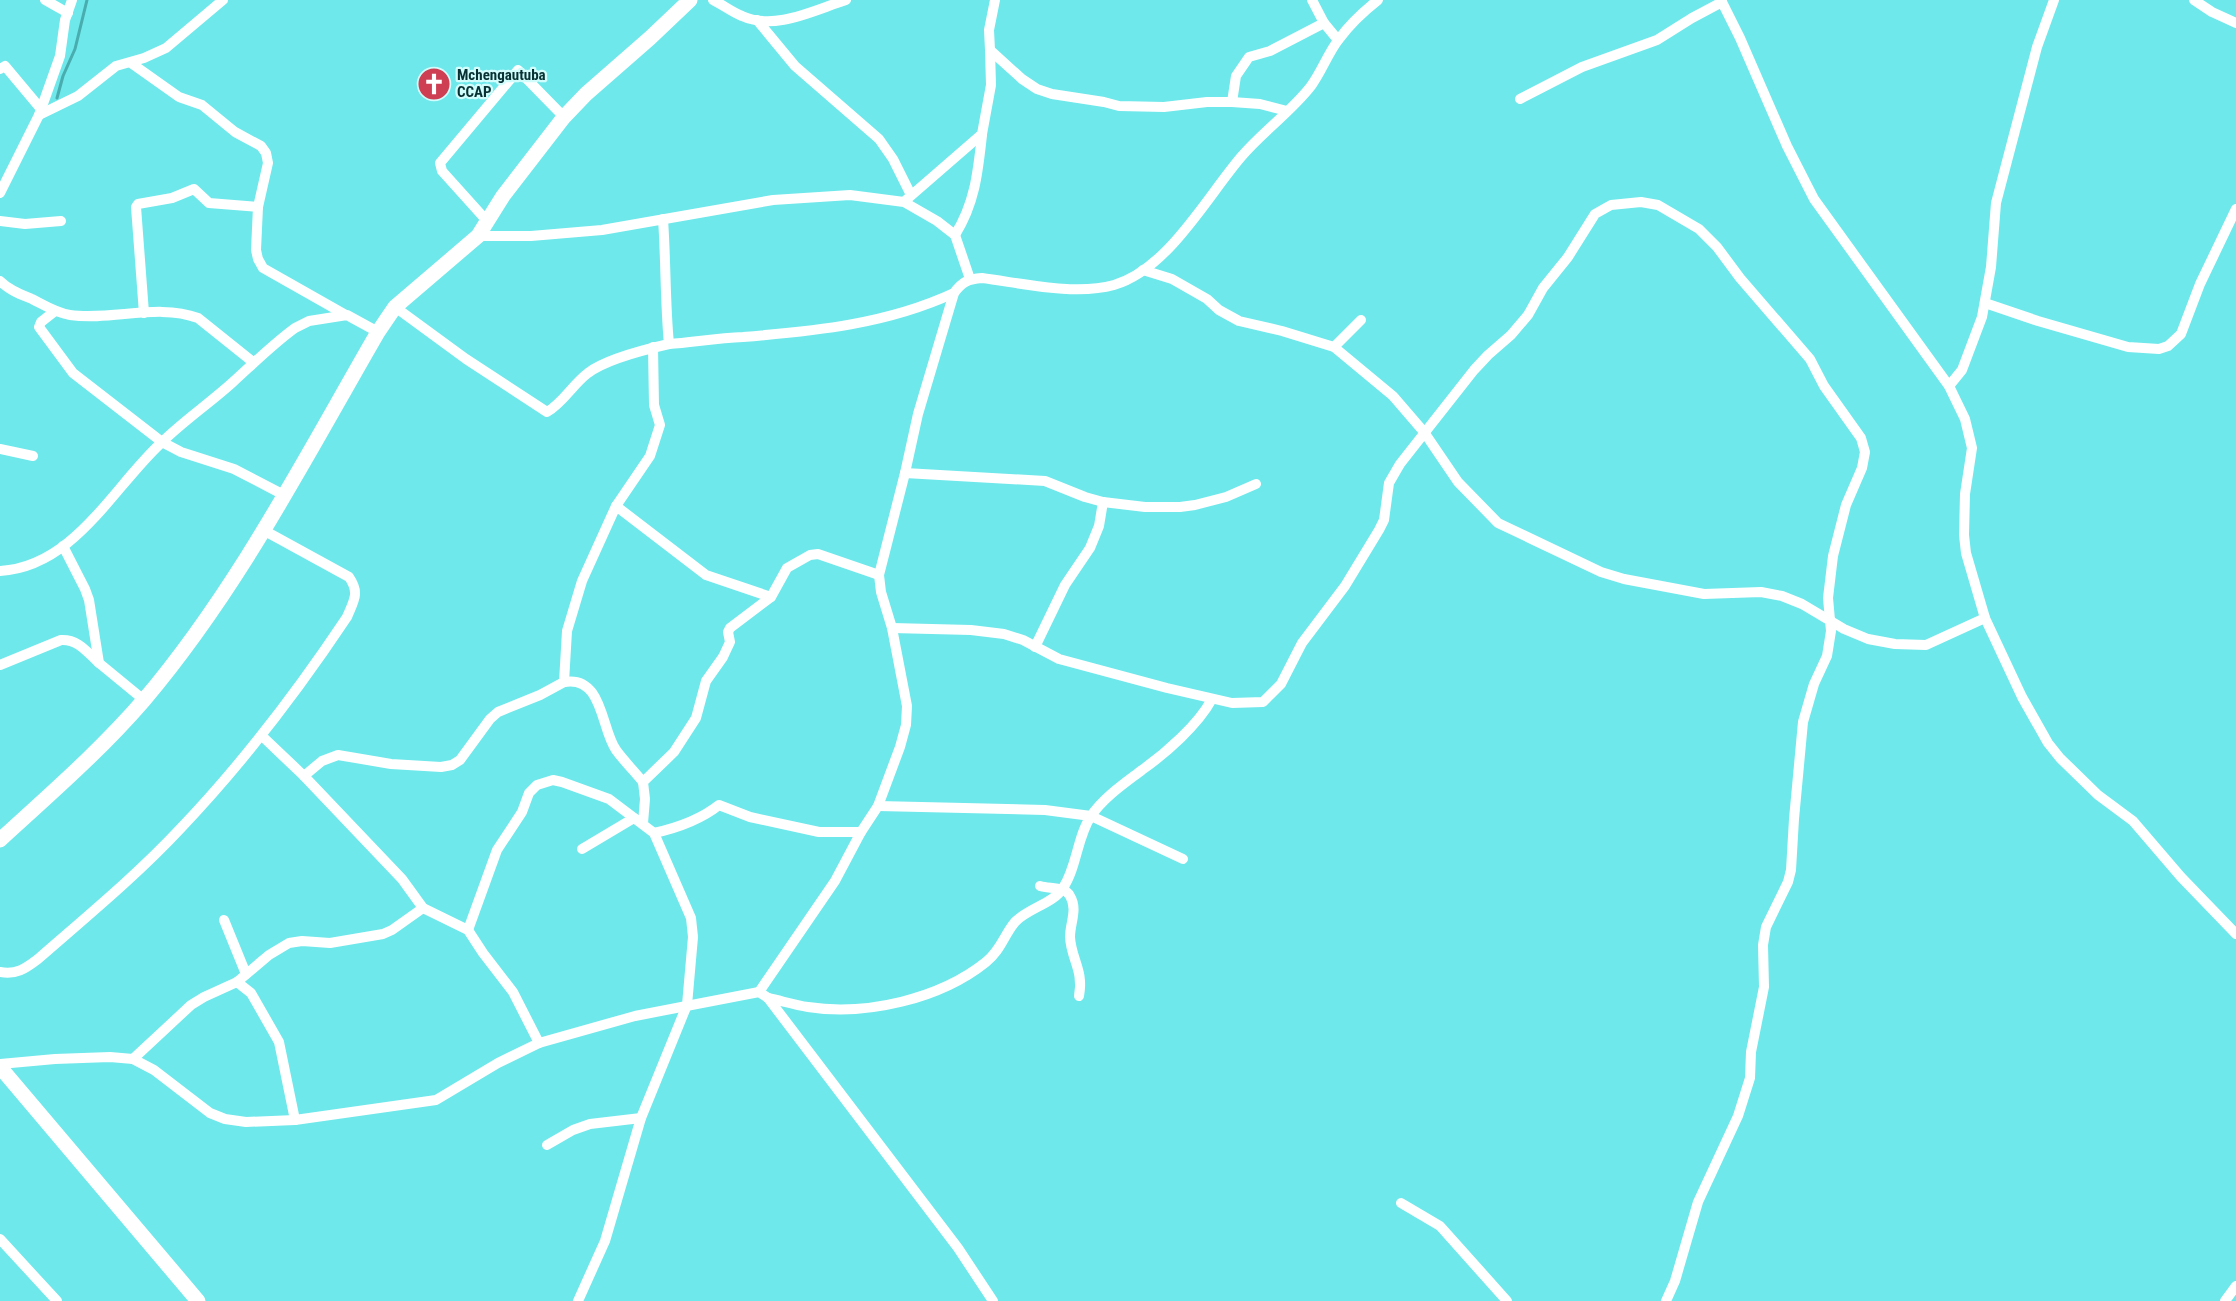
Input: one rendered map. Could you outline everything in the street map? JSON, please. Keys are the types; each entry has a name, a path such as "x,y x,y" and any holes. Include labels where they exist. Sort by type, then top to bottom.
{"street":[{"path":"45,0 68,13"},
{"path":"0,193 40,112 60,56 72,0"},
{"path":"40,112 78,96 116,66 131,63 166,48 223,0"},
{"path":"0,840 92,755 144,700 241,568 265,531 394,307 478,236 503,196 564,117 586,94 690,0"},
{"path":"713,0 742,16 757,20 782,20 846,0"},
{"path":"955,235 973,197 990,85 989,30 995,0"},
{"path":"1312,0 1324,23 1338,40"},
{"path":"764,995 826,896 878,806 896,762 906,725 907,706 879,575 918,414 954,294 961,284 970,279 982,278 1038,286 1087,288 1111,286 1143,270 1198,215 1242,155 1315,81 1338,40 1365,10 1378,0"},
{"path":"1949,386 1962,370 1974,342 1985,303 1991,267 1996,203 2037,47 2054,0"},
{"path":"2194,0 2212,12 2236,23"},
{"path":"1520,99 1582,68 1657,40 1721,1 1740,38 1787,147 1814,199 1949,386 1965,418 1971,440 1971,467 1965,494 1966,553 1985,618 2022,697 2048,743 2060,758 2098,795 2133,821 2181,877 2236,934"},
{"path":"757,20 795,66 879,139 893,159 907,199"},
{"path":"1232,102 1236,76 1249,57 1270,51 1324,23"},
{"path":"990,50 1022,79 1037,89 1052,94 1142,108 1232,102 1260,104 1287,111"},
{"path":"131,63 179,97 202,105 235,132 261,146 266,153 268,164 258,207 256,250 258,259 264,268 378,332"},
{"path":"2,65 40,112"},
{"path":"487,221 442,171 440,163 518,70 564,117"},
{"path":"907,199 982,134"},
{"path":"144,313 136,207 138,204 172,198 194,189 209,203 258,207"},
{"path":"478,236 572,233 773,200 850,195 907,199 955,235 970,279"},
{"path":"892,628 995,632 1017,638 1059,658 1212,699 1232,703 1259,703 1267,700 1281,684 1302,644 1345,586 1379,530 1384,520 1389,483 1394,474 1424,432 1454,398 1474,370 1511,335 1528,315 1543,288 1568,257 1595,214 1611,205 1641,202 1658,205 1699,229 1717,247 1740,278 1810,359 1824,386 1860,438 1865,452 1862,468 1846,505 1833,556 1828,597 1831,631 1827,656 1814,684 1803,722 1791,870 1788,882 1766,927 1763,945 1764,987 1751,1052 1750,1078 1736,1122 1698,1202 1675,1281 1666,1301"},
{"path":"1985,303 2038,321 2128,346 2159,349 2168,346 2181,334 2200,284 2236,209"},
{"path":"663,219 669,344"},
{"path":"0,221 25,224 61,221"},
{"path":"1143,270 1172,279 1239,321 1282,330 1334,347 1393,396 1424,432 1458,482 1498,523 1612,576 1704,594 1761,592 1782,596 1868,639 1916,646 1936,641 1985,618"},
{"path":"0,281 15,292 66,315 144,313 182,314 198,318 254,362"},
{"path":"394,307 466,359 547,412 590,372 653,347 806,332 865,323 906,312 954,294"},
{"path":"55,311 41,322 39,327 74,373 162,442 181,452 234,469 284,495"},
{"path":"0,571 24,567 63,546 90,524 139,464 162,442 295,328 309,321 346,315"},
{"path":"1334,347 1362,320"},
{"path":"564,682 567,631 582,581 616,506 650,456 660,425 654,405 653,347"},
{"path":"0,449 33,456"},
{"path":"905,473 1045,481 1103,502 1145,507 1179,507 1226,497 1256,484"},
{"path":"1035,647 1065,585 1090,548 1099,526 1103,502"},
{"path":"616,506 706,575 771,597"},
{"path":"0,972 11,974 24,970 123,885 181,829 262,736 347,617 356,596 355,585 349,577 265,531"},
{"path":"63,546 89,600 99,663"},
{"path":"643,782 674,752 696,718 706,681 723,657 730,642 728,629 771,597 787,568 814,554 879,575"},
{"path":"0,665 61,640 75,641 144,700"},
{"path":"304,776 322,760 338,755 391,764 441,767 452,765 460,760 490,719 498,712 540,695 564,682 577,681 595,697 602,708 615,748 643,782 645,799 638,820 582,849"},
{"path":"0,1066 66,1058 133,1059 154,1070 210,1113 225,1119 246,1122 295,1120 436,1100 498,1063 539,1043 635,1016 687,1005 764,995 809,1007 843,1009 874,1007 922,997 963,977 987,962 1005,940 1014,923 1063,889 1091,816 1121,785 1144,769 1187,731 1204,713 1212,699"},
{"path":"262,736 304,776 402,879 423,908 468,930 513,992 539,1043"},
{"path":"468,930 497,850 516,821 533,787 545,782 562,782 609,799 654,832 691,918 693,937 687,1005 641,1118 605,1241 578,1301"},
{"path":"654,832 674,829 707,814 719,805 750,816 819,832 861,832"},
{"path":"878,806 1034,809 1091,816 1183,858"},
{"path":"1040,886 1063,889 1070,895 1074,912 1070,940 1081,980 1079,996"},
{"path":"133,1059 191,1005 241,978 289,942 336,942 383,934 423,908"},
{"path":"224,920 241,978 279,1042 295,1120"},
{"path":"764,995 958,1248 993,1301"},
{"path":"0,1066 198,1301"},
{"path":"547,1145 573,1130 590,1124 641,1118"},
{"path":"1401,1203 1440,1226 1507,1301"},
{"path":"0,1239 57,1301"},
{"path":"2225,1301 2236,1286"}],"waterway":[{"path":"57,98 63,76 75,49 87,0"}],"place":[{"name":"Mchengautuba CCAP","path":"434,84"}]}
